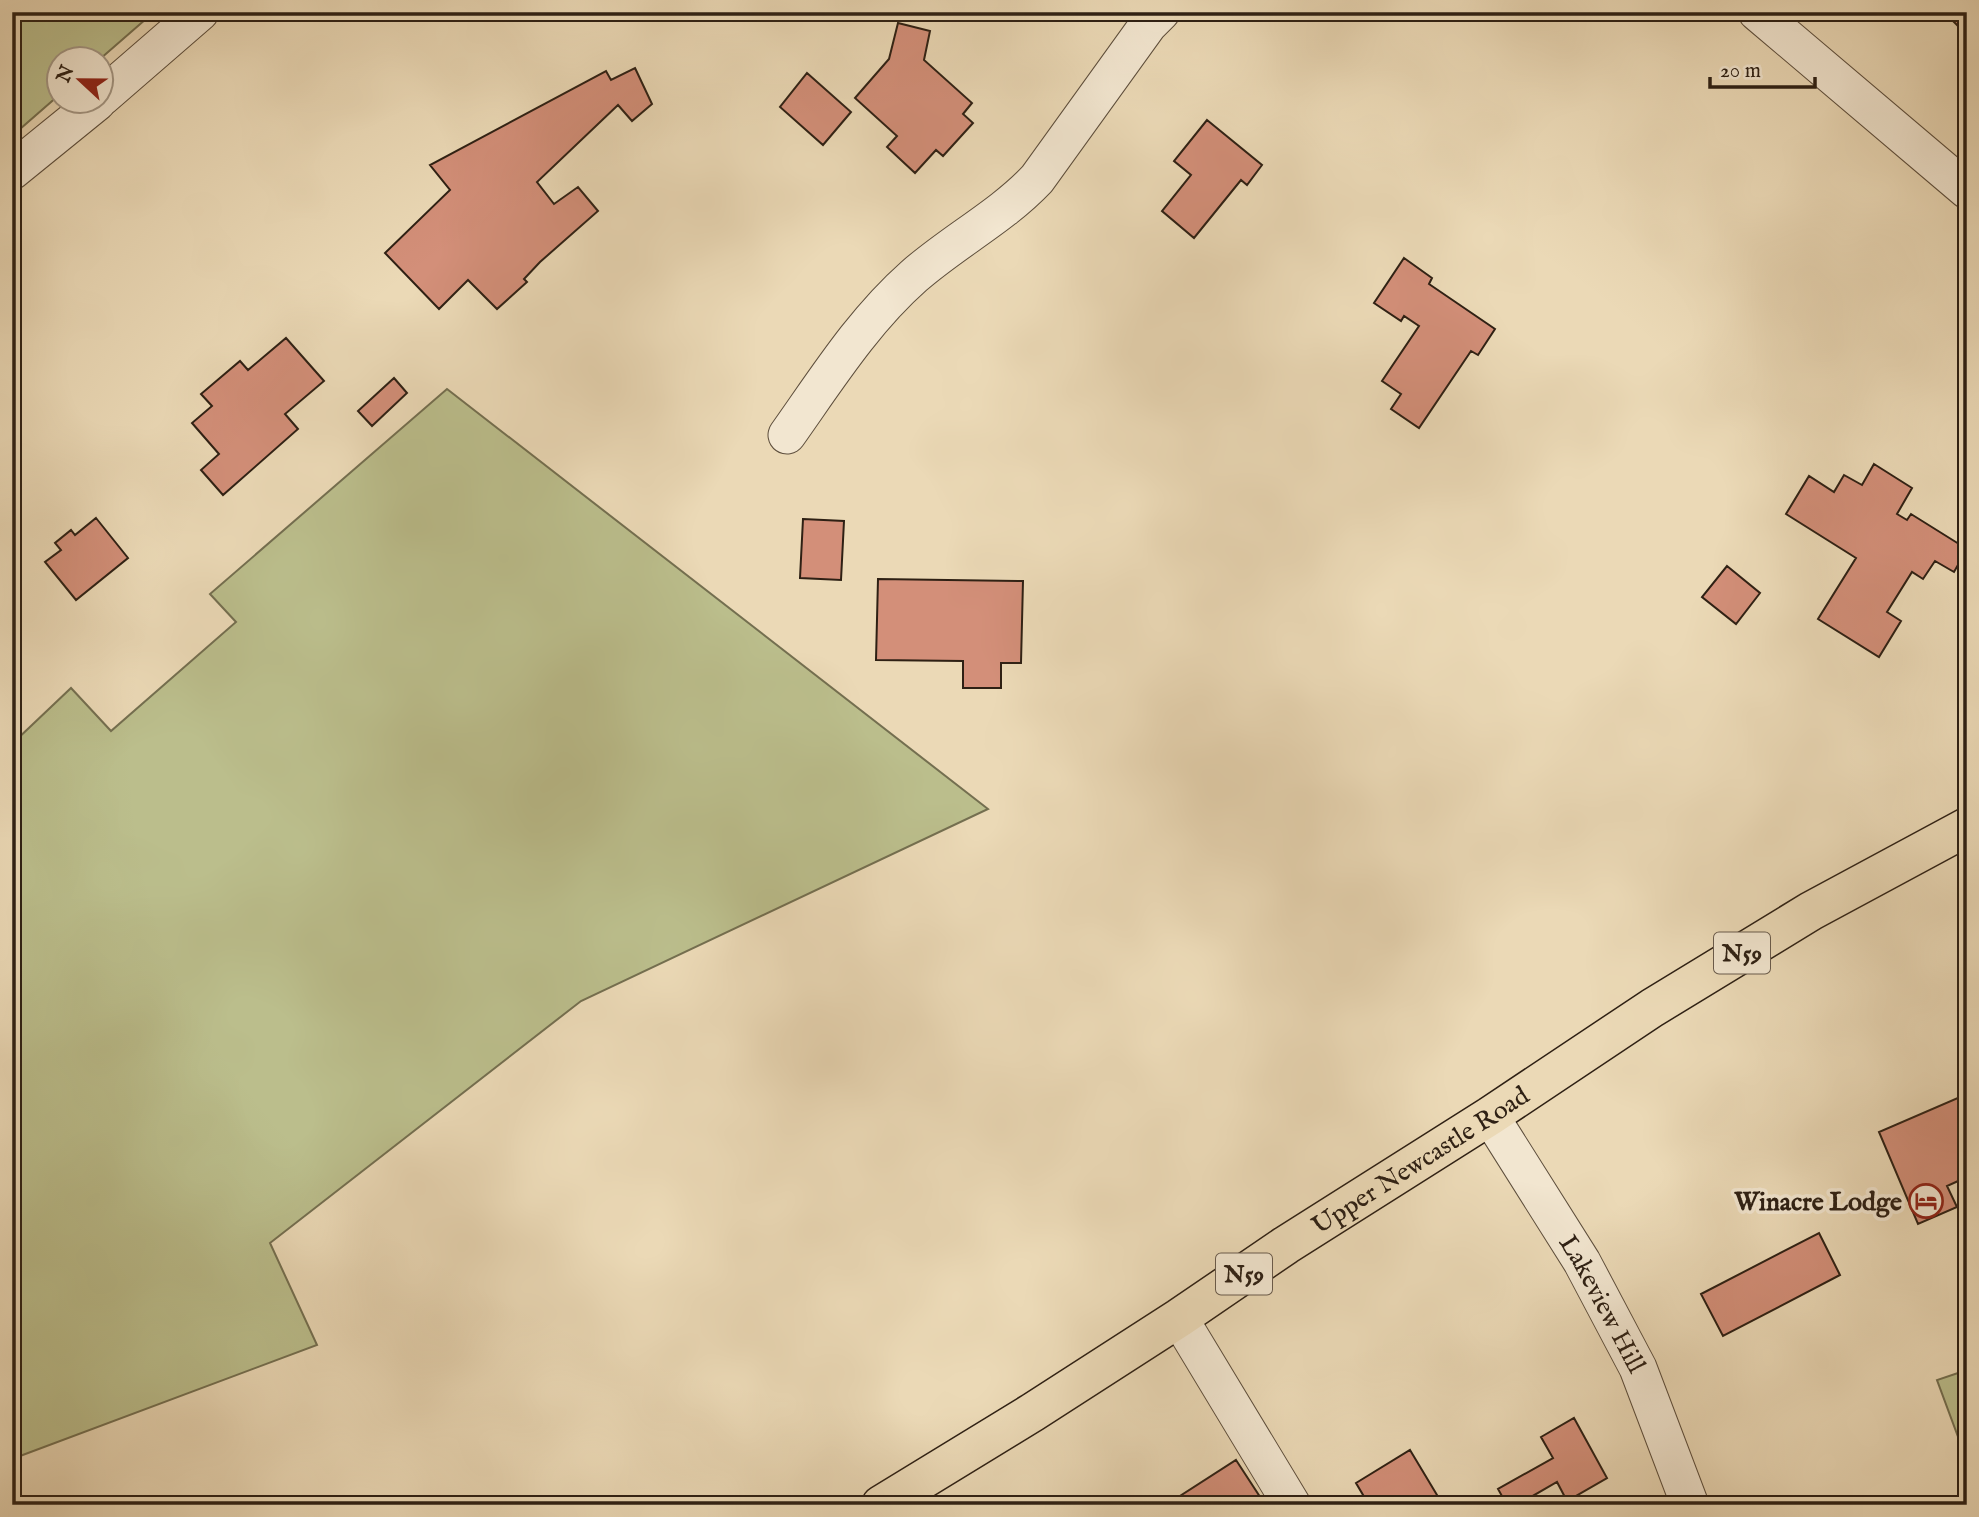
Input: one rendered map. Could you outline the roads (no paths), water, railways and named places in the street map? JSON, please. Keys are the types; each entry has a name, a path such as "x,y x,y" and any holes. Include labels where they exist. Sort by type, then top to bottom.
{"main road":[{"name":"Upper Newcastle Road","path":"881,1505 1179,1318 1286,1245 1490,1116 1652,1008 1799,918 1967,827"}],"street":[{"path":"116,85 200,12"},
{"path":"787,435 883,304 916,274 1019,198 1037,178 1148,25 1161,12"},
{"path":"1757,12 1967,190"},
{"path":"12,172 80,116"},
{"name":"Lakeview Hill","path":"1490,1116 1582,1262 1638,1368 1690,1505"},
{"path":"1179,1318 1292,1505"}],"place":[{"name":"Winacre Lodge","path":"1926,1201"}]}
